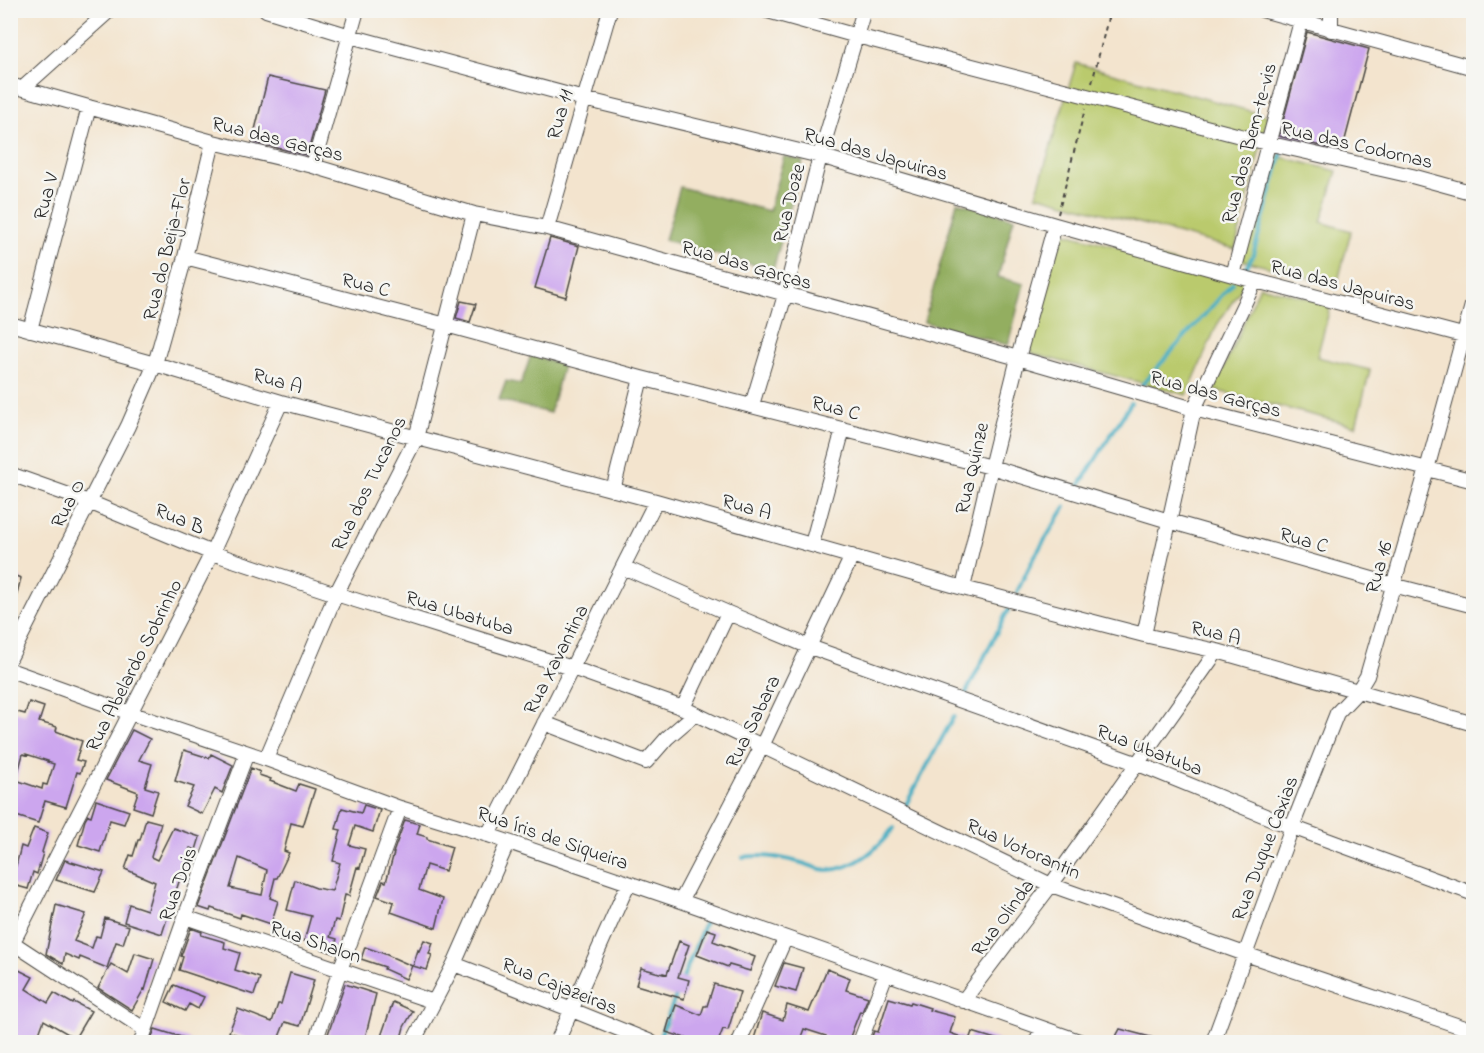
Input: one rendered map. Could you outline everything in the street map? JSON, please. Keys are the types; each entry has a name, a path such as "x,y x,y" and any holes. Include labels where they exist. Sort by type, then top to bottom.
{"street":[{"path":"17,87 110,10"},
{"name":"Rua das Japuiras","path":"266,10 350,36 584,99 820,156 1233,275 1469,337"},
{"path":"313,166 357,10"},
{"name":"Rua 11","path":"547,228 610,10"},
{"name":"Rua das Codornas","path":"764,10 1088,97 1473,193"},
{"name":"Rua Doze","path":"752,405 785,295 820,156 864,10"},
{"path":"1262,10 1303,16 1331,30 1473,68"},
{"path":"1331,10 1331,30"},
{"name":"Rua dos Bem-te-vis","path":"1233,275 1303,16"},
{"name":"Rua das Garças","path":"17,87 213,142 313,166 474,214 547,228 1018,357 1194,409 1473,481"},
{"name":"Rua V","path":"30,330 89,107"},
{"name":"Rua do Beija-Flor","path":"154,364 185,257 213,142"},
{"name":"Rua dos Tucanos","path":"266,759 336,594 416,438 474,214"},
{"name":"Rua Quinze","path":"963,588 1018,357 1055,225"},
{"name":"Rua C","path":"185,257 641,378 991,467 1169,521 1473,606"},
{"path":"1144,635 1194,409 1255,281"},
{"name":"Rua 16","path":"1367,676 1427,469 1469,337 1473,298"},
{"name":"Rua A","path":"10,324 281,402 656,501 963,588 1144,635 1217,651 1473,724"},
{"name":"Rua O","path":"10,658 14,641 128,426 154,364"},
{"path":"613,490 641,378"},
{"name":"Rua Abelardo Sobrinho","path":"12,941 212,553 281,402"},
{"path":"812,544 843,429"},
{"name":"Rua B","path":"10,474 89,502 212,553 336,594"},
{"name":"Rua Xavantina","path":"488,835 656,501"},
{"name":"Rua Sabara","path":"681,902 762,747 852,556"},
{"name":"Rua Ubatuba","path":"622,567 810,647 1136,763 1292,827 1473,894"},
{"name":"Rua Ubatuba","path":"336,594 572,668"},
{"path":"544,723 646,762 689,711 728,614"},
{"name":"Rua Olinda","path":"963,1001 1051,885 1217,651"},
{"name":"Rua Votorantin","path":"572,668 689,711 1051,885 1473,1032"},
{"name":"Rua Íris de Siqueira","path":"10,670 400,808 488,835 1082,1042"},
{"name":"Rua Duque Caxias","path":"1214,1042 1292,827 1337,713 1358,691 1367,676"},
{"name":"Rua Dois","path":"143,1036 247,753"},
{"path":"315,1042 400,808"},
{"path":"413,1042 454,964 508,842"},
{"path":"557,1042 628,884"},
{"name":"Rua Shalon","path":"185,917 434,1002"},
{"path":"739,1042 785,939"},
{"path":"12,941 143,1036"},
{"name":"Rua Cajazeiras","path":"454,964 651,1042"},
{"path":"860,1042 886,974"},
{"path":"1036,1042 1042,1028"}],"path":[{"path":"1055,225 1110,10"}],"green space":[{"path":"1076,63 1268,116 1235,249 1036,195"},
{"path":"1269,154 1337,171 1321,222 1351,231 1337,285 1241,260"},
{"path":"784,156 803,161 773,270 665,240 680,187 769,211"},
{"path":"957,202 1014,218 998,277 1024,284 1008,345 924,322"},
{"path":"1062,232 1246,281 1217,325 1187,395 1033,354 1029,348 1059,235"},
{"path":"1260,286 1331,304 1317,357 1370,370 1356,426 1214,390"},
{"path":"531,355 563,365 550,413 499,400 506,381 521,384"}],"building":[{"path":"1307,32 1369,49 1342,151 1279,136"},
{"path":"268,77 325,90 307,155 252,142"},
{"path":"550,238 579,246 566,297 535,288"},
{"path":"461,301 476,304 470,322 456,318"},
{"path":"10,574 21,578 14,605 10,604"},
{"path":"29,702 44,707 39,722 57,727 56,731 82,741 76,760 84,762 80,773 77,772 66,807 45,801 38,823 10,814 10,710 25,714","holes":["23,754 54,764 47,785 43,784 42,789 16,780"]},
{"path":"132,730 150,739 139,760 152,764 145,787 158,791 151,813 133,807 138,792 106,780"},
{"path":"184,750 209,758 211,754 233,765 222,793 215,789 202,814 185,806 194,787 175,781"},
{"path":"251,768 260,772 259,775 271,779 270,781 296,791 299,784 315,789 303,826 291,823 284,851 289,853 275,878 270,898 278,901 271,924 241,914 240,918 211,908 210,911 198,907","holes":["239,858 267,870 262,895 230,888"]},
{"path":"96,800 129,811 124,824 110,820 100,852 78,845 85,820 88,815 91,816"},
{"path":"364,805 380,810 373,832 355,826 349,845 365,849 349,896 345,895 339,921 335,920 330,937 337,939 333,953 322,949 323,946 304,941 311,916 287,910 295,880 332,891 340,863 333,861 341,830 336,829 342,808 361,813"},
{"path":"146,819 161,823 151,857 157,860 173,828 200,837 196,850 190,848 162,934 124,922 129,904 147,910 155,882 125,869 130,855 133,856 138,840 140,840"},
{"path":"405,820 420,824 417,834 452,847 445,871 426,865 419,890 443,899 436,928 391,912 394,902 377,896 383,881 386,882 393,853"},
{"path":"34,828 48,833 37,874 33,872 28,889 10,884 10,865 16,866 21,846 26,848"},
{"path":"65,860 104,872 95,892 56,880"},
{"path":"56,905 86,914 74,941 92,948 96,936 100,937 105,918 129,926 123,944 116,942 107,968 80,957 79,960 65,954 63,964 46,954"},
{"path":"191,928 202,932 201,935 225,942 224,948 240,953 235,970 260,978 254,995 179,970 183,957 181,956"},
{"path":"707,929 716,932 713,941 755,957 750,971 729,965 728,967 697,955"},
{"path":"424,940 433,943 427,970 413,966"},
{"path":"679,941 689,945 678,977 689,980 684,999 636,985 641,968 667,974"},
{"path":"365,947 412,966 406,979 384,969 385,967 361,959"},
{"path":"135,953 154,959 145,990 132,1010 98,988 111,964 128,974"},
{"path":"784,963 803,968 796,992 775,986"},
{"path":"15,968 33,977 26,989 48,1003 54,993 91,1011 75,1038 44,1020 36,1042 10,1042 10,976"},
{"path":"827,969 850,978 846,990 868,997 848,1042 824,1042 826,1036 804,1029 799,1042 782,1042 772,1039 771,1042 753,1042 762,1013 783,1020 787,1005 809,1012"},
{"path":"290,973 314,980 300,1026 285,1022 277,1042 258,1042 229,1032 238,1009 272,1022 278,1004 281,1004"},
{"path":"345,984 376,994 364,1042 343,1042 327,1037"},
{"path":"714,984 740,992 728,1030 723,1029 718,1042 692,1042 692,1040 666,1032 676,1005 701,1015 704,1006 707,1006"},
{"path":"174,985 204,997 198,1009 189,1004 185,1011 166,1002"},
{"path":"889,998 910,1004 911,1002 955,1017 950,1033 969,1040 972,1032 999,1040 999,1042 870,1042 874,1031 878,1032"},
{"path":"393,1002 413,1011 404,1027 400,1042 379,1042"},
{"path":"155,1029 191,1040 190,1042 150,1042"},
{"path":"1120,1029 1158,1039 1157,1042 1113,1042"}],"waterway":[{"path":"1246,268 1253,255 1282,152"},
{"path":"1142,385 1233,283"},
{"path":"1077,489 1131,403"},
{"path":"1017,592 1033,559 1065,507"},
{"path":"964,697 1008,610"},
{"path":"903,810 954,716"},
{"path":"743,857 772,857 829,870 848,866 866,856 893,828"},
{"path":"681,983 705,922"},
{"path":"659,1039 677,993"}]}
